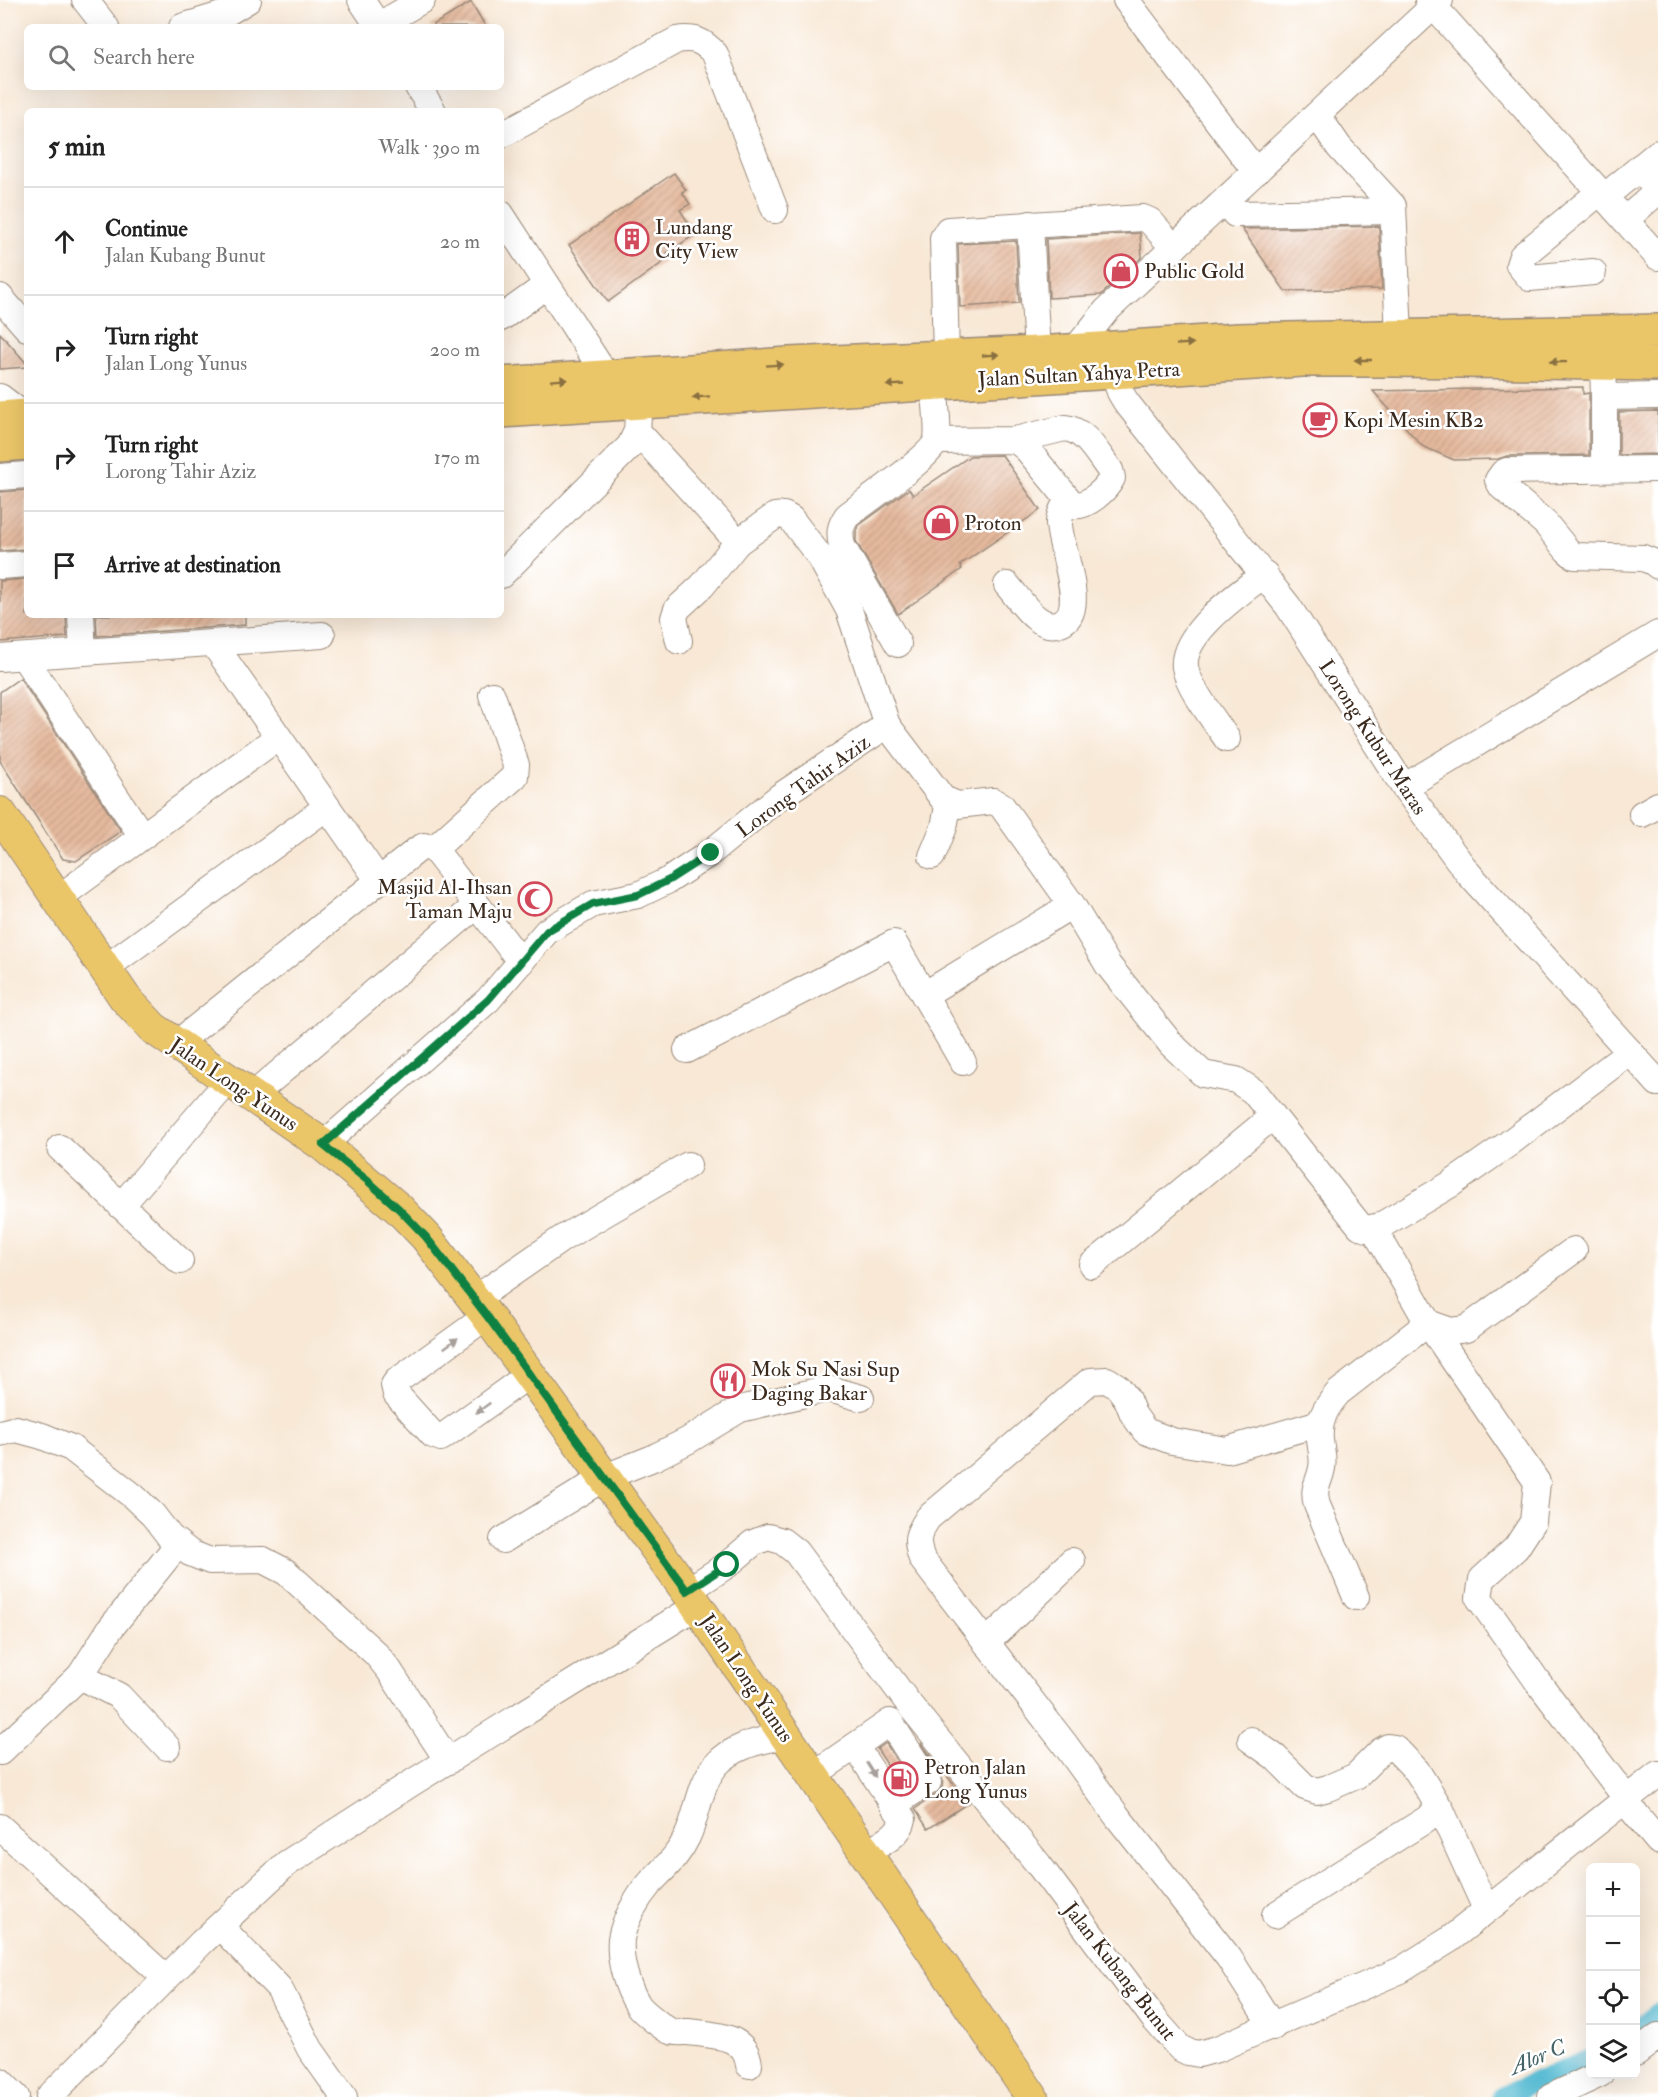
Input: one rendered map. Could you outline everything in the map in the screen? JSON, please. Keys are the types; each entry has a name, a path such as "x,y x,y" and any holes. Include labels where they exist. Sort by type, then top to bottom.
{"highway":[{"path":"1622,332 1658,319"},
{"name":"Jalan Sultan Yahya Petra","path":"504,411 638,416 1037,353 1238,340 1658,331"},
{"name":"Jalan Sultan Yahya Petra","path":"504,384 789,364 940,370 1113,372 1313,360 1658,364"},
{"path":"0,445 16,418"}],"main road":[{"name":"Jalan Long Yunus","path":"0,813 104,969 125,998 153,1028 323,1145 399,1209 426,1237 530,1374 692,1598 1032,2097"}],"street":[{"path":"85,0 104,24"},
{"path":"192,24 225,14 248,0"},
{"path":"361,0 377,24"},
{"path":"381,24 422,0"},
{"path":"1126,0 1256,172"},
{"path":"1074,351 1106,311 1317,115 1434,2 1658,257"},
{"path":"504,133 677,40 691,38 705,44 715,54 775,210"},
{"path":"420,90 432,108"},
{"path":"1317,115 1339,147 1389,200 1393,211 1399,335"},
{"path":"1593,272 1530,278 1520,265 1522,256 1649,160 1657,192 1625,220"},
{"path":"1235,214 1393,211"},
{"path":"898,644 842,546 839,535 841,525 847,516 915,464 937,441 943,234 951,229 1143,218 1150,221 1174,248"},
{"path":"1030,224 1037,353"},
{"path":"504,225 511,250 547,285 607,377"},
{"path":"504,316 547,285"},
{"path":"0,297 24,322"},
{"path":"1603,363 1604,469"},
{"name":"Lorong Kubur Maras","path":"1113,372 1126,402 1264,574 1306,634 1404,787 1468,873 1658,1083"},
{"path":"1604,397 1658,396"},
{"path":"638,416 738,542"},
{"path":"504,572 630,446 638,416"},
{"path":"937,441 1015,440 1065,428 1073,429 1081,433 1110,470 1112,478 1109,484 1084,505 1073,505 1026,448 1015,440"},
{"path":"1658,469 1507,471 1499,477 1502,487 1545,523 1574,556 1643,558 1658,566"},
{"path":"0,477 24,475"},
{"path":"1007,585 1040,622 1052,625 1063,622 1071,613 1074,603 1073,592 1059,522 1062,510 1068,501"},
{"path":"679,641 674,618 677,609 702,585 738,542 775,516 784,514 791,519 820,557 849,610 887,725 939,794 949,802 958,805 993,801 1001,805 1072,905 1108,965 1171,1044 1203,1074 1236,1080 1253,1091 1354,1221 1366,1229 1374,1229 1451,1184 1630,1052"},
{"path":"0,566 24,564"},
{"path":"1227,739 1190,682 1185,666 1187,651 1223,604 1264,574"},
{"path":"81,618 83,652"},
{"path":"1404,787 1658,634"},
{"path":"12,658 322,635"},
{"path":"213,643 379,881"},
{"path":"12,658 142,836"},
{"path":"434,849 515,776 516,765 492,695"},
{"name":"Lorong Tahir Aziz","path":"323,1145 488,1000 551,928 593,904 638,895 669,880 711,853 779,797 887,725"},
{"path":"57,899 278,736"},
{"path":"932,856 944,827 949,802"},
{"path":"104,969 327,807"},
{"path":"175,1045 420,848 434,849 521,962"},
{"path":"121,1206 239,1089 477,905"},
{"path":"924,995 1072,905"},
{"path":"687,1050 894,943 963,1062"},
{"path":"1092,1265 1273,1116"},
{"path":"60,1148 180,1261"},
{"path":"530,1374 441,1438 433,1435 396,1394 394,1385 563,1238 688,1164"},
{"path":"1374,1229 1428,1323 1537,1482 1533,1522 1516,1548 1482,1579 1479,1598 1538,1682 1658,1841"},
{"path":"1428,1323 1452,1331 1466,1329 1574,1250"},
{"path":"1356,1597 1313,1492 1322,1471 1320,1423 1327,1406 1338,1393 1428,1323"},
{"path":"1273,2027 1229,1959 922,1559 917,1543 928,1518 1090,1381 1107,1380 1118,1387 1145,1431 1172,1441 1227,1450 1320,1423"},
{"path":"503,1540 605,1477 653,1458 687,1441 740,1409 822,1390 833,1390 861,1398"},
{"path":"0,1433 16,1429 42,1436 71,1448 133,1496 153,1515 170,1537 190,1553 210,1562 263,1560 286,1572 376,1654 389,1670 448,1761"},
{"name":"Jalan Kubang Bunut","path":"49,2097 166,1978 286,1864 448,1761 692,1598 753,1543 768,1537 782,1541 795,1552 912,1708 1039,1865 1141,2003 1180,2048 1188,2052 1199,2054 1208,2052 1273,2027 1401,1970 1449,1940 1658,1774"},
{"path":"0,1752 80,1676 110,1629 178,1544"},
{"path":"986,1643 1072,1561"},
{"path":"80,1676 119,1696 167,1747"},
{"path":"813,1775 890,1722 928,1782 893,1805"},
{"path":"749,2065 748,2053 740,2043 714,2035 670,2031 639,2007 628,1985 621,1939 631,1912 650,1884 671,1863 686,1839 696,1817 702,1791 715,1767 733,1750 786,1735"},
{"path":"1251,1740 1275,1757 1305,1787 1317,1791 1356,1776 1381,1751 1388,1747 1395,1748 1417,1771 1440,1810 1486,1909"},
{"path":"855,1746 903,1819 902,1826 896,1834 866,1852"},
{"path":"1275,1916 1440,1810"},
{"path":"0,1827 166,1978"},
{"path":"220,1926 279,1988 310,2049 344,2097"},
{"path":"1640,2049 1658,2036"},
{"path":"1551,2097 1589,2079"},
{"path":"0,2081 16,2097"}],"building":[{"path":"471,2 484,24 435,24"},
{"name":"Lundang City View","path":"674,173 686,190 682,192 690,204 680,210 696,234 667,253 670,257 608,302 569,245"},
{"path":"1379,226 1382,289 1285,291 1242,229"},
{"path":"1140,233 1142,257 1101,295 1049,298 1046,239"},
{"path":"1016,241 1019,303 960,307 958,244"},
{"path":"0,333 24,361 24,367 0,369"},
{"path":"1583,387 1583,394 1589,393 1589,455 1507,456 1498,459 1454,460 1422,446 1373,391"},
{"path":"1658,411 1658,454 1619,455 1619,412"},
{"name":"Proton","path":"1002,455 1040,510 960,565 962,569 898,614 856,541 858,526 909,489 913,495 970,456"},
{"path":"24,490 24,549 0,551 0,492"},
{"path":"24,579 24,618 66,618 67,637 0,642 0,581"},
{"path":"96,618 245,618 245,625 97,636"},
{"path":"20,678 121,831 76,861 63,859 0,761 0,692"},
{"path":"886,1743 907,1778 899,1783 877,1749"},
{"path":"921,1743 968,1803 928,1829 915,1809 937,1794 942,1788 943,1781"}],"waterway":[{"name":"Alor C","path":"1640,2027 1658,2013"},
{"name":"Alor C","path":"1501,2097 1586,2061"}],"place":[{"name":"Lundang City View","path":"632,239"},
{"name":"Public Gold","path":"1121,271"},
{"name":"Kopi Mesin KB2","path":"1320,420"},
{"name":"Proton","path":"941,523"},
{"name":"Masjid Al-Ihsan Taman Maju","path":"535,899"},
{"name":"Mok Su Nasi Sup Daging Bakar","path":"728,1381"},
{"name":"Petron Jalan Long Yunus","path":"901,1779"}],"route":[{"path":"711,853 669,880 638,895 593,904 547,931 488,1000 323,1145 368,1181 426,1237 487,1316 687,1591 727,1565"}]}
